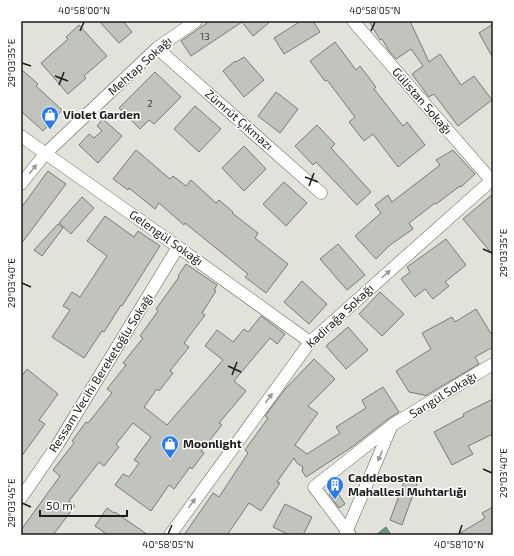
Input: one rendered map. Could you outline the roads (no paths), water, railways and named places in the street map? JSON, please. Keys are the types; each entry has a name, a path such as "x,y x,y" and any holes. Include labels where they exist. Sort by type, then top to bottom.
{"street":[{"name":"Mehtap Sokağı","path":"21,184 45,154 157,48 196,21"},
{"name":"Gülistan Sokağı","path":"353,21 492,180"},
{"name":"Zümrüt Çıkmazı","path":"157,48 321,193"},
{"name":"Gelengül Sokağı","path":"21,136 310,342"},
{"name":"Kadirağa Sokağı","path":"170,535 310,342 492,180"},
{"name":"Ressam Vecihi Bereketoğlu Sokağı","path":"21,498 58,444 178,247"},
{"name":"Sarıgül Sokağı","path":"347,534 314,487 392,426 493,364"},
{"name":"Sarıgül Sokağı","path":"347,534 392,426"}],"place":[{"name":"Violet Garden","path":"50,130"},
{"name":"Moonlight","path":"170,459"},
{"name":"Caddebostan Mahallesi Muhtarlığı","path":"335,500"}]}
